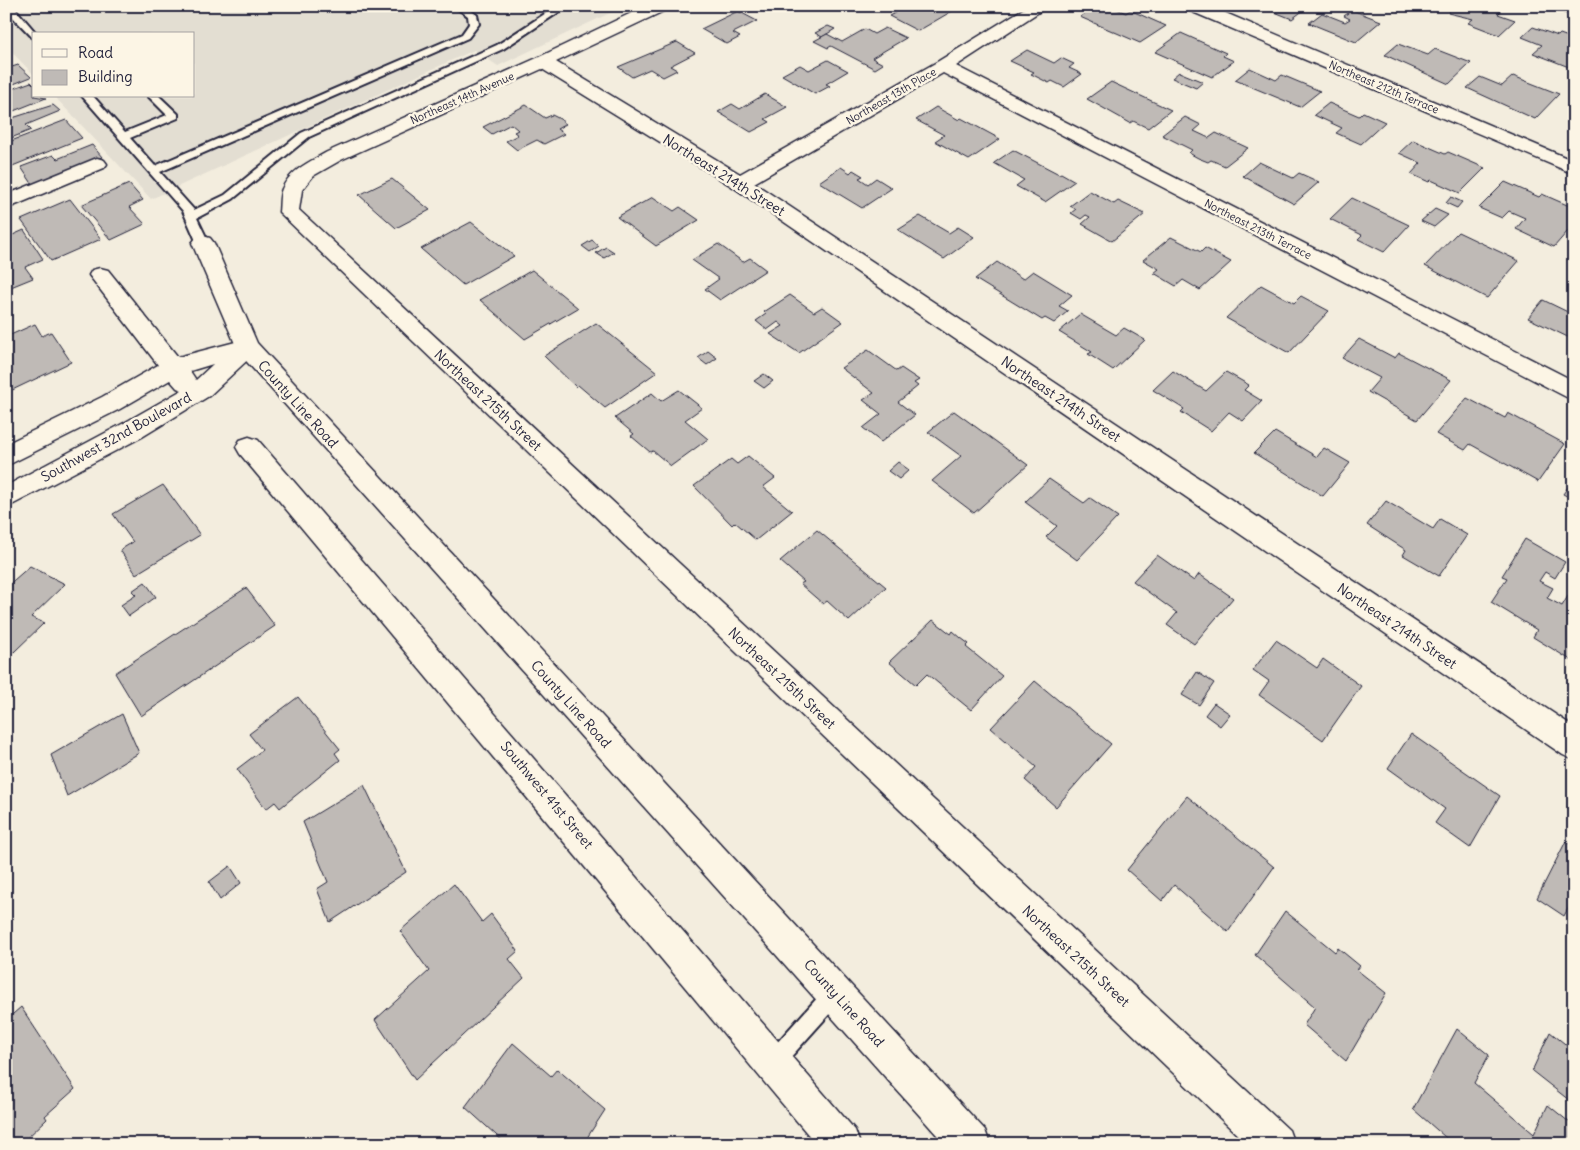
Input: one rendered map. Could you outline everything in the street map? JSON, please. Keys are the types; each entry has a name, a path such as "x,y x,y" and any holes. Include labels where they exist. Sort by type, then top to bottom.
{"street":[{"name":"Northeast 14th Avenue","path":"289,212 292,189 306,172 334,156 543,62 660,6"},
{"name":"Northeast 13th Place","path":"740,183 943,66 1040,6"},
{"name":"Northeast 212th Terrace","path":"1194,6 1574,168"},
{"path":"1563,6 1574,10"},
{"name":"Northeast 214th Street","path":"543,62 740,183 1574,745"},
{"name":"Northeast 213th Terrace","path":"943,66 1574,392"},
{"path":"6,203 97,164"},
{"name":"Northeast 215th Street","path":"289,212 1275,1144"},
{"name":"County Line Road","path":"203,243 247,347 971,1144"},
{"path":"100,275 194,394"},
{"path":"6,456 111,403 173,367 247,347"},
{"name":"Southwest 32nd Boulevard","path":"6,498 133,430 194,394 247,347"},
{"name":"Southwest 41st Street","path":"250,447 841,1144"}],"lane":[{"path":"8,6 32,34"},
{"path":"153,171 465,36 474,24 472,15 458,6"},
{"path":"191,216 229,197 305,135 500,47 564,6"},
{"path":"89,98 191,216 203,243"},
{"path":"124,137 174,116 155,98"},
{"path":"772,1062 835,994"}],"shaded area":[{"path":"6,6 625,6 498,66 474,50 151,199 56,98 195,98 195,32 32,32 32,73 6,46"}],"building":[{"path":"758,6 792,6 783,11 779,8 771,13"},
{"path":"908,6 919,9 924,6 959,7 918,31 889,16"},
{"path":"1096,6 1110,6 1126,13 1130,10 1166,26 1140,43 1080,17"},
{"path":"1260,6 1309,6 1292,19"},
{"path":"1442,6 1489,6 1501,11 1498,14 1515,20 1499,35 1468,23 1473,19 1448,13 1450,11"},
{"path":"1352,10 1381,21 1356,42 1309,23 1322,13 1345,22 1350,19 1344,16"},
{"path":"738,11 757,21 733,33 740,37 727,44 701,29"},
{"path":"828,26 835,29 822,37 815,33"},
{"path":"1533,27 1558,36 1560,34 1574,39 1574,69 1533,53 1542,45 1522,37"},
{"path":"885,28 906,38 872,58 883,64 875,69 831,46 828,48 814,41 827,34 842,42 865,29 874,34"},
{"path":"1181,33 1226,53 1223,56 1234,61 1212,77 1155,52"},
{"path":"677,42 695,53 670,66 677,70 663,77 650,69 632,77 618,67"},
{"path":"1398,44 1428,55 1435,49 1471,63 1449,84 1385,55"},
{"path":"1027,50 1054,63 1061,58 1074,64 1069,68 1082,74 1064,87 1052,81 1049,83 1031,74 1034,72 1010,61"},
{"path":"828,60 848,71 826,84 830,86 815,94 782,75 800,65 809,70"},
{"path":"18,65 31,77 6,87 6,69"},
{"path":"1250,68 1276,80 1282,75 1320,91 1300,107 1235,80"},
{"path":"1179,72 1203,82 1196,88 1172,78"},
{"path":"1513,76 1559,94 1535,119 1467,88 1480,77 1502,86"},
{"path":"31,82 32,98 46,98 6,114 6,91"},
{"path":"1111,82 1171,110 1148,128 1133,121 1130,123 1087,99"},
{"path":"765,94 787,107 765,119 770,122 751,132 718,112 732,104 740,109"},
{"path":"1329,103 1359,116 1363,112 1385,122 1361,144 1336,133 1342,128 1314,115"},
{"path":"53,105 60,111 26,125 31,130 6,140 6,120"},
{"path":"526,105 545,118 552,115 560,119 566,124 557,129 564,134 544,144 537,140 517,150 506,141 518,135 514,132 518,130 511,124 492,134 483,127"},
{"path":"936,107 1000,139 969,160 935,141 944,135 916,120"},
{"path":"1185,117 1201,125 1194,131 1209,138 1216,133 1248,148 1225,166 1211,160 1208,162 1198,158 1189,153 1192,150 1162,135"},
{"path":"66,120 82,138 10,167 6,162 6,143"},
{"path":"1413,140 1445,154 1448,152 1485,168 1460,193 1431,180 1429,182 1411,174 1421,163 1399,153"},
{"path":"92,145 102,157 33,185 21,167 53,155 57,159"},
{"path":"1013,150 1075,181 1045,202 1016,186 1024,180 994,163"},
{"path":"1259,162 1293,178 1299,173 1319,182 1294,204 1243,176"},
{"path":"841,167 850,173 853,170 863,176 859,178 868,184 876,178 892,188 862,208 819,182"},
{"path":"392,179 430,210 396,228 359,195"},
{"path":"1505,182 1539,197 1542,194 1574,208 1574,224 1554,247 1516,229 1525,218 1509,211 1502,218 1479,208"},
{"path":"129,184 143,200 129,207 145,224 111,240 81,205"},
{"path":"1090,191 1114,204 1118,201 1145,214 1112,241 1082,224 1090,217 1086,215 1081,219 1071,213 1076,209 1070,206"},
{"path":"653,197 674,211 680,207 699,220 656,246 617,217"},
{"path":"1451,197 1462,202 1457,208 1446,203"},
{"path":"1352,198 1409,225 1384,252 1358,239 1362,235 1330,219"},
{"path":"70,199 101,239 51,261 21,220"},
{"path":"1435,209 1448,215 1434,227 1421,221"},
{"path":"920,216 949,233 958,227 974,237 944,259 898,230"},
{"path":"471,222 514,256 463,285 421,249"},
{"path":"24,230 43,259 25,267 33,278 6,289 6,238"},
{"path":"1458,232 1519,261 1487,298 1425,266"},
{"path":"1171,237 1201,252 1205,248 1231,262 1200,290 1183,280 1176,286 1154,273 1159,269 1143,260"},
{"path":"592,240 599,246 590,252 582,246"},
{"path":"718,244 743,262 750,258 766,270 720,300 705,289 719,279 692,260"},
{"path":"606,247 614,252 604,258 596,253"},
{"path":"997,262 1023,279 1033,271 1072,295 1059,306 1068,311 1054,323 1045,318 1042,320 975,279"},
{"path":"532,270 578,308 525,339 480,300"},
{"path":"1261,285 1294,303 1301,296 1329,311 1289,353 1226,318"},
{"path":"790,295 814,312 822,307 843,322 799,353 770,334 783,326 778,322 767,330 756,321 766,314 764,312"},
{"path":"1543,300 1574,315 1574,340 1528,318"},
{"path":"1080,314 1116,335 1124,328 1145,340 1113,370 1088,354 1092,352 1059,332"},
{"path":"596,323 657,372 605,408 578,385 576,387 544,356"},
{"path":"35,324 42,336 51,332 71,362 6,393 6,337"},
{"path":"1359,339 1395,358 1399,353 1451,380 1417,420 1368,392 1380,378 1342,358"},
{"path":"868,350 897,371 901,368 919,380 914,383 918,386 898,402 915,415 881,442 863,428 881,414 863,400 874,393 841,368"},
{"path":"708,351 717,358 707,365 698,358"},
{"path":"1173,371 1206,391 1226,372 1249,385 1244,390 1262,401 1243,421 1229,412 1211,431 1181,412 1184,409 1153,390"},
{"path":"764,374 773,381 764,388 754,381"},
{"path":"679,390 702,408 685,420 708,439 671,466 631,436 634,434 615,418 652,393 661,401"},
{"path":"1467,398 1505,418 1508,413 1565,444 1538,482 1470,444 1465,450 1436,434"},
{"path":"954,411 1028,465 974,513 932,481 961,456 928,432"},
{"path":"1275,432 1317,457 1324,448 1350,463 1323,496 1254,453"},
{"path":"748,456 775,478 763,487 792,511 756,540 735,522 732,525 694,486 731,459 737,464"},
{"path":"898,462 909,470 899,479 888,471"},
{"path":"1049,479 1084,503 1090,498 1118,517 1077,560 1046,537 1057,526 1025,502"},
{"path":"1574,479 1574,500 1563,494"},
{"path":"163,485 200,535 136,574 120,550 133,542 113,514"},
{"path":"1386,501 1433,529 1440,519 1467,535 1439,576 1403,555 1406,550 1367,525"},
{"path":"817,530 886,587 849,621 827,601 823,604 800,584 804,582 780,561"},
{"path":"1525,539 1565,562 1555,578 1545,572 1539,581 1553,588 1547,598 1562,606 1568,596 1574,600 1574,662 1533,637 1537,630 1491,602 1507,578 1502,576"},
{"path":"1157,555 1194,581 1199,574 1233,598 1194,644 1167,625 1177,613 1133,581"},
{"path":"30,566 65,584 31,617 44,623 14,652 10,650 6,653 6,587"},
{"path":"145,582 156,597 129,616 121,605 136,595 132,591"},
{"path":"246,588 275,626 141,716 115,673"},
{"path":"933,620 951,634 953,631 969,644 966,647 1002,676 971,710 927,674 916,685 889,662"},
{"path":"1276,640 1317,668 1323,659 1361,686 1323,740 1259,695 1269,681 1253,670"},
{"path":"1197,672 1214,683 1199,705 1182,695"},
{"path":"1035,681 1111,744 1056,807 1025,780 1036,767 991,728"},
{"path":"298,697 340,749 335,753 340,760 280,808 275,802 266,809 237,769 262,750 249,734"},
{"path":"1214,703 1230,714 1220,726 1205,715"},
{"path":"122,714 139,753 67,796 51,755"},
{"path":"1411,734 1500,796 1470,848 1435,823 1445,809 1388,768"},
{"path":"364,785 406,872 330,922 317,889 328,882 303,822"},
{"path":"1187,796 1274,867 1228,932 1174,885 1162,901 1127,870"},
{"path":"1566,841 1574,847 1574,902 1572,901 1564,916 1537,898"},
{"path":"230,866 241,883 220,900 209,882"},
{"path":"454,884 482,922 491,914 518,951 509,959 524,978 415,1080 375,1020 429,971 400,931"},
{"path":"1285,911 1335,952 1338,948 1360,966 1357,970 1386,993 1346,1061 1304,1025 1315,1007 1255,955"},
{"path":"21,1007 75,1089 45,1116 47,1119 25,1140 27,1144 6,1144 6,1020"},
{"path":"1457,1029 1489,1055 1474,1083 1534,1134 1548,1105 1574,1126 1574,1144 1453,1144 1413,1109"},
{"path":"1550,1032 1574,1051 1574,1104 1532,1071"},
{"path":"513,1043 551,1076 557,1069 605,1110 583,1144 506,1144 465,1107"}]}
